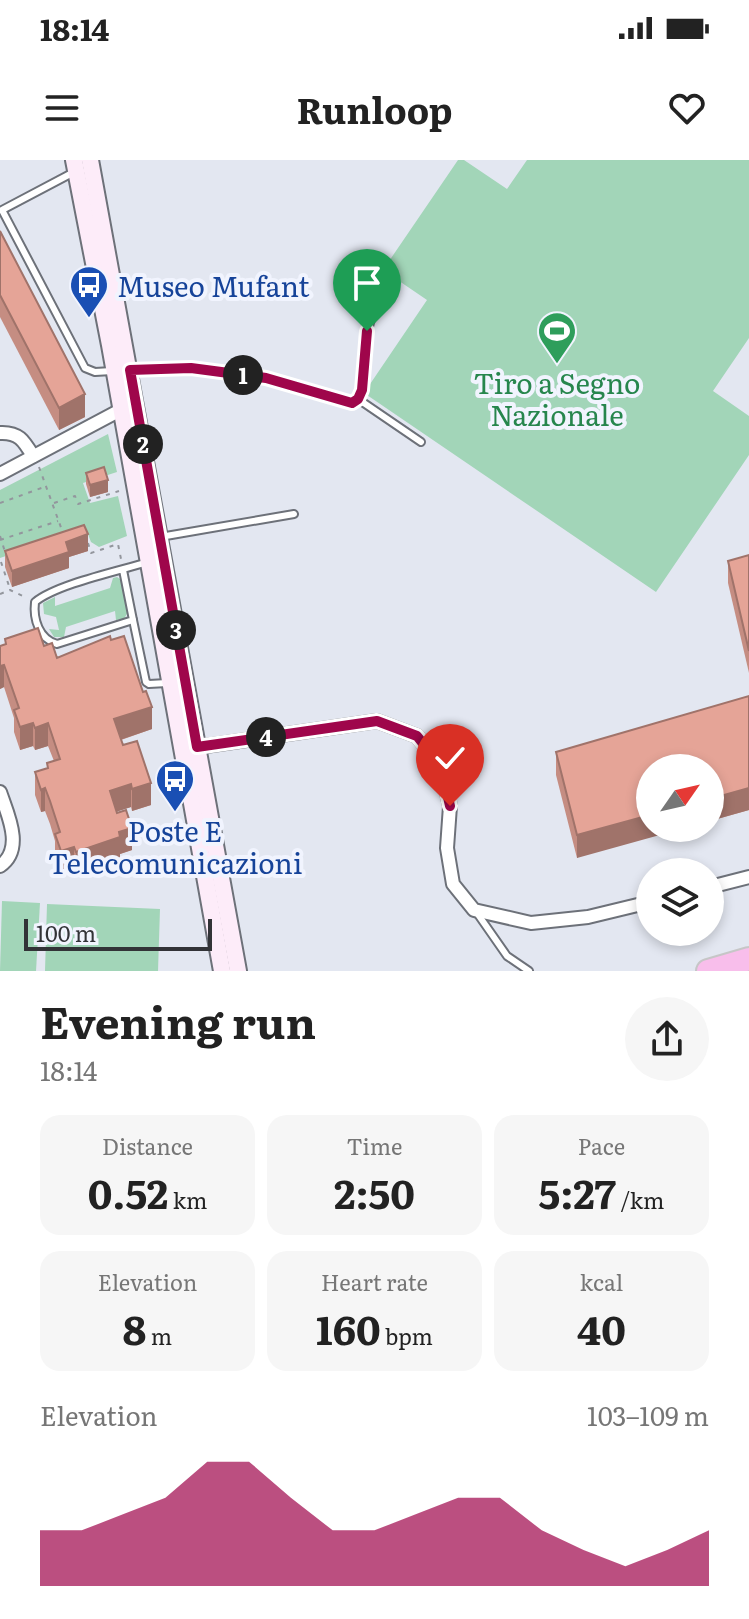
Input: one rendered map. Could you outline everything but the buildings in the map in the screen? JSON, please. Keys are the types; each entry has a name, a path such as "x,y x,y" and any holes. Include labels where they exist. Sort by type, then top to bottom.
{"highway":[{"path":"708,971 749,959"}],"main road":[{"path":"83,165 189,748 222,971"},
{"path":"189,748 238,971"}],"street":[{"path":"0,474 129,405"},
{"path":"0,433 10,433 24,440 33,456"},
{"path":"189,748 377,721 417,736 441,766 450,806 447,848 453,884 474,910 531,923 588,917 636,905"},
{"path":"0,792 13,832 12,847 1,862"},
{"path":"724,883 749,877"}],"lane":[{"path":"83,165 2,210 85,368 95,372 191,368 266,378 352,403 362,390 367,331 375,305 385,291"},
{"path":"358,399 421,442"},
{"path":"152,538 294,514"},
{"path":"133,620 57,644 48,642 40,633 35,602 42,596 156,560"},
{"path":"123,570 146,682 155,685 177,681"},
{"path":"474,910 507,956 529,971"}],"path":[{"path":"33,456 66,540"},
{"path":"0,503 47,486"},
{"path":"53,504 75,496 78,504 124,489"},
{"path":"35,602 10,590 1,562 8,560 0,538 59,520"},
{"path":"85,534 91,553 118,544 123,570"},
{"path":"0,594 10,590"}],"green space":[{"name":"Tiro a Segno Nazionale","path":"458,160 464,160 507,189 527,160 749,160 749,338 713,391 749,416 749,455 656,592 364,393 427,300 383,270"},
{"path":"108,434 117,472 83,483 90,503 118,496 127,536 99,547 91,542 86,529 0,558 0,490"},
{"path":"113,578 124,582 128,612 124,619 116,620 115,611 66,627 64,637 54,637 49,629 59,630 56,617 44,614 43,603 55,597 55,606 110,588"},
{"path":"2,901 40,903 36,971 0,971"},
{"path":"47,904 160,909 158,971 45,971"}],"place":[{"name":"Museo Mufant","path":"89,319"},
{"name":"Tiro a Segno Nazionale","path":"557,365"},
{"name":"Poste E Telecomunicazioni","path":"175,813"}],"route":[{"path":"367,331 362,390 352,403 266,378 191,368 130,370 197,747 377,721 417,736 441,766 450,806"}]}
